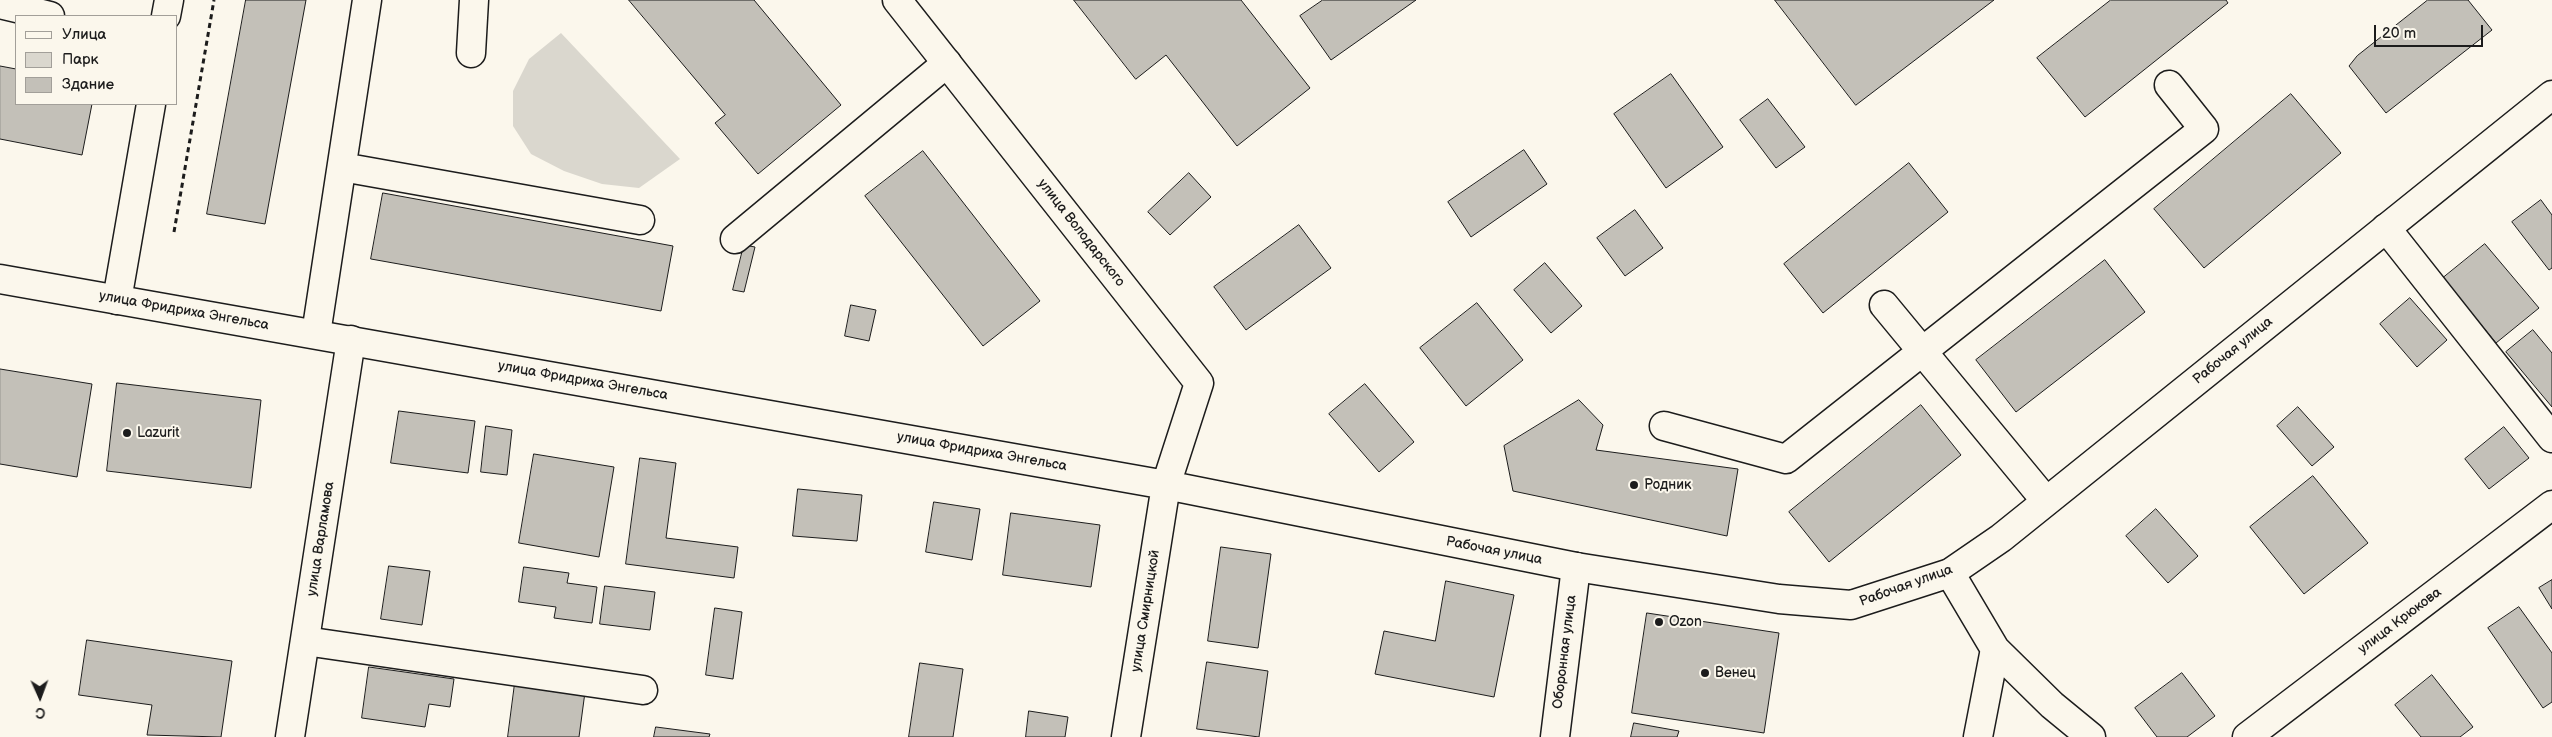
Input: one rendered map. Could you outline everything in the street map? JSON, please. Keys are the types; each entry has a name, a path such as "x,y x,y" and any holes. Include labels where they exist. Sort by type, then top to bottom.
{"main road":[{"path":"166,15 169,0"},
{"path":"316,334 367,0"},
{"path":"471,54 474,0"},
{"name":"улица Володарского","path":"897,0 1199,383 1166,485"},
{"path":"0,4 46,15"},
{"path":"735,239 947,63"},
{"path":"1664,426 1786,459 2204,130 2169,85"},
{"name":"Рабочая улица","path":"1166,485 1576,567 1779,599 1851,605 1950,573 2001,538 2552,95"},
{"path":"117,300 151,105"},
{"path":"342,167 640,220"},
{"path":"2386,228 2552,438"},
{"name":"улица Фридриха Энгельса","path":"0,279 1166,485"},
{"path":"1884,305 2046,501"},
{"name":"улица Варламова","path":"290,737 351,340"},
{"name":"улица Смирницкой","path":"1126,737 1166,485"},
{"name":"улица Крюкова","path":"2247,737 2552,504"},
{"name":"Оборонная улица","path":"1554,737 1576,567"},
{"path":"1950,573 1995,648 2052,704 2091,737"},
{"path":"305,641 643,690"},
{"path":"1978,737 1995,648"}],"path":[{"path":"174,232 214,0"}],"green space":[{"path":"561,33 680,159 639,188 602,184 564,171 531,154 513,126 513,91 529,59"}],"building":[{"path":"246,0 306,0 265,224 207,214"},
{"path":"629,0 754,0 841,105 758,174 715,123 725,115"},
{"path":"1074,0 1241,0 1310,88 1237,146 1166,55 1136,79"},
{"path":"1323,0 1416,0 1331,60 1300,16"},
{"path":"1775,0 1994,0 1856,105"},
{"path":"2111,0 2226,0 2228,3 2085,117 2037,58"},
{"path":"2428,0 2468,0 2492,30 2386,113 2349,66 2357,56"},
{"path":"0,66 15,69 15,105 92,105 82,155 0,139"},
{"path":"1671,74 1723,147 1666,188 1614,114"},
{"path":"2291,94 2341,153 2204,268 2154,209"},
{"path":"1768,99 1805,147 1776,168 1740,120"},
{"path":"1524,150 1547,184 1471,237 1448,202"},
{"path":"923,151 1040,301 983,346 865,196"},
{"path":"1909,163 1948,212 1823,313 1784,264"},
{"path":"1189,173 1211,197 1170,235 1148,212"},
{"path":"383,193 673,246 661,311 371,259"},
{"path":"2541,200 2552,215 2552,268 2549,270 2512,222"},
{"path":"1635,210 1663,248 1625,276 1597,238"},
{"path":"1299,225 1331,268 1246,330 1214,287"},
{"path":"2485,244 2539,308 2496,343 2443,278"},
{"path":"744,245 755,247 744,292 733,290"},
{"path":"2105,260 2145,312 2016,412 1976,360"},
{"path":"1545,263 1582,306 1551,333 1514,290"},
{"path":"2410,298 2447,340 2417,367 2380,324"},
{"path":"1477,303 1523,360 1466,406 1420,348"},
{"path":"851,305 876,310 869,341 845,336"},
{"path":"2533,330 2552,353 2552,407 2506,352"},
{"path":"0,369 92,384 77,477 0,464"},
{"path":"117,383 261,400 251,488 107,471"},
{"path":"1365,384 1414,442 1379,472 1329,414"},
{"path":"1579,400 1603,425 1596,450 1738,469 1727,536 1513,491 1504,446"},
{"path":"1921,405 1961,455 1829,562 1789,512"},
{"path":"2298,407 2334,447 2312,466 2277,426"},
{"path":"399,411 475,421 468,473 391,463"},
{"path":"486,426 512,430 507,475 481,472"},
{"path":"2504,427 2529,458 2489,489 2465,459"},
{"path":"534,454 614,467 599,557 519,543"},
{"path":"640,458 676,463 666,538 738,547 734,578 626,564"},
{"path":"2313,476 2368,543 2304,594 2250,527"},
{"path":"798,489 862,495 857,541 793,536"},
{"path":"934,502 980,509 972,560 926,552"},
{"path":"2156,509 2198,556 2168,583 2126,536"},
{"path":"1011,513 1100,525 1091,587 1003,575"},
{"path":"1221,547 1271,554 1258,648 1208,641"},
{"path":"389,566 430,571 422,625 381,619"},
{"path":"524,567 569,573 567,583 597,587 592,623 554,618 556,607 519,602"},
{"path":"2552,580 2552,609 2539,588"},
{"path":"1446,581 1514,595 1494,697 1375,674 1384,631 1435,641"},
{"path":"605,586 655,592 650,630 600,624"},
{"path":"2519,607 2552,653 2552,702 2543,708 2488,628"},
{"path":"715,608 742,612 733,679 706,675"},
{"name":"Венец","path":"1647,613 1779,633 1764,733 1632,713"},
{"path":"87,640 232,661 221,737 147,735 152,705 79,695"},
{"path":"1207,662 1268,671 1259,737 1197,729"},
{"path":"920,663 963,669 953,737 909,737"},
{"path":"369,667 454,679 450,707 429,704 425,727 362,718"},
{"path":"2182,673 2215,716 2187,737 2157,737 2135,708"},
{"path":"2432,675 2473,727 2460,737 2421,737 2395,705"},
{"path":"515,683 585,692 579,737 508,737"},
{"path":"1029,711 1068,717 1065,737 1026,737"},
{"path":"1634,723 1679,731 1677,737 1631,737"},
{"path":"656,727 710,734 709,737 654,737"}],"place":[{"name":"Lazurit","path":"127,433"},
{"name":"Родник","path":"1634,485"},
{"name":"Ozon","path":"1659,622"},
{"name":"Венец","path":"1705,673"}]}
